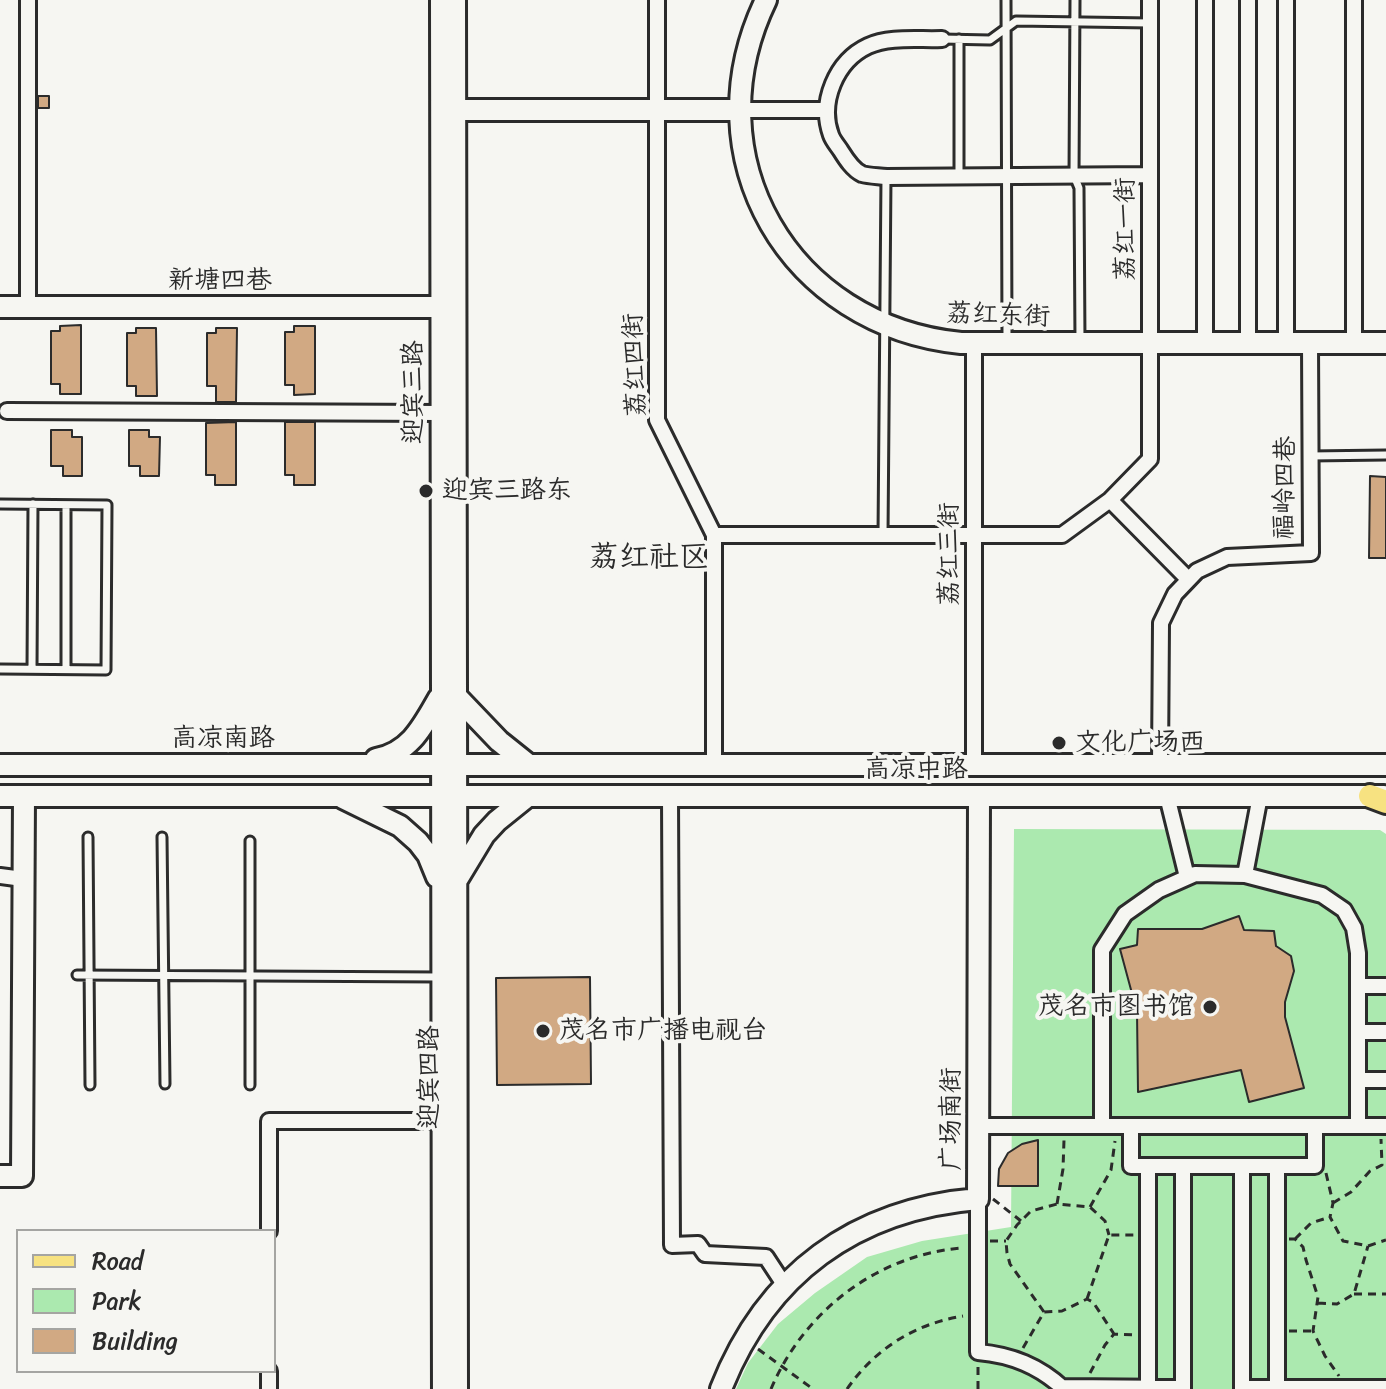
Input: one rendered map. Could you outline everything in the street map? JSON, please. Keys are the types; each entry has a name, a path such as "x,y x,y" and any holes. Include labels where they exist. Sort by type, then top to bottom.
{"main road":[{"name":"迎宾三路","path":"441,0 440,413 448,695"},
{"name":"迎宾三路","path":"446,781 455,0"},
{"name":"荔红东街","path":"766,0 756,22 744,66 740,110 750,176 778,236 805,271 857,312 885,326 939,341 1386,343"},
{"path":"455,110 740,110"},
{"name":"新塘四巷","path":"0,307 440,307"},
{"path":"341,765 392,756 421,730 448,695 529,765"},
{"name":"高凉中路","path":"446,781 529,765 1384,764"},
{"name":"高凉南路","path":"0,765 341,765 446,781"},
{"path":"241,765 241,796"},
{"path":"628,765 628,796"},
{"path":"1288,765 1288,796"},
{"path":"0,796 339,796 446,781"},
{"name":"高凉中路","path":"446,781 528,796 1381,798"},
{"name":"迎宾四路","path":"446,781 449,1121 457,1389"},
{"path":"0,1176 22,1176 24,796"},
{"path":"339,796 400,826 418,842 448,885 484,835 528,796"},
{"name":"广场南街","path":"721,1389 745,1339 769,1304 821,1254 841,1240 884,1219 931,1205 978,1199 979,796"},
{"name":"迎宾四路","path":"443,1389 449,1121 441,977 448,885"}],"street":[{"path":"28,0 28,307"},
{"name":"荔红四街","path":"657,0 657,420 714,535 714,765"},
{"name":"荔红一街","path":"1110,500 1150,459 1150,0"},
{"path":"1205,0 1205,343"},
{"path":"1248,0 1248,343"},
{"path":"1286,0 1286,343"},
{"path":"1354,0 1354,343"},
{"path":"942,39 872,44 847,61 834,80 827,110 832,136 854,168 862,174 886,177 1150,175"},
{"path":"740,110 827,110"},
{"name":"荔红三街","path":"974,343 974,765"},
{"name":"福岭四巷","path":"1160,765 1161,623 1175,594 1197,571 1227,557 1311,553 1310,343"},
{"path":"7,411 440,413"},
{"path":"714,535 1062,535 1110,500 1188,579"},
{"path":"670,796 672,1245 698,1244 705,1254 766,1257 785,1286"},
{"path":"1167,796 1187,877"},
{"path":"1245,875 1260,796"},
{"path":"1102,1126 1102,950 1125,914 1159,890 1195,874 1245,875 1322,895 1344,910 1354,928 1358,953 1358,1126"},
{"path":"0,876 23,879"},
{"path":"1358,986 1386,986"},
{"path":"1358,1032 1386,1032"},
{"path":"1358,1080 1386,1080"},
{"path":"269,1229 269,1121 449,1121"},
{"path":"978,1126 1383,1126"},
{"path":"1124,1126 1131,1166 1315,1166 1315,1126"},
{"path":"1148,1166 1148,1388"},
{"path":"978,1199 978,1352 1017,1359 1040,1370 1063,1388 1183,1388 1183,1166"},
{"path":"1242,1166 1242,1388 1386,1388"},
{"path":"1277,1166 1277,1388"}],"lane":[{"path":"1006,0 1007,343"},
{"path":"1075,0 1074,176 1079,188 1080,343"},
{"path":"942,39 990,40 1016,21 1150,23"},
{"path":"959,39 959,177"},
{"path":"883,535 886,177"},
{"path":"1310,456 1386,455"},
{"path":"0,504 107,505 106,670 0,669"},
{"path":"32,669 33,504"},
{"path":"66,505 66,669"},
{"path":"88,837 90,1085"},
{"path":"162,837 165,1084"},
{"path":"250,841 250,1085"},
{"path":"77,975 441,977"}],"path":[{"path":"1057,1204 1063,1169 1064,1126"},
{"path":"1090,1207 1111,1170 1124,1126"},
{"path":"1333,1203 1351,1192 1370,1171 1384,1165 1383,1126"},
{"path":"1315,1166 1325,1166 1333,1203 1330,1217 1343,1241 1368,1246 1386,1240"},
{"path":"978,1199 994,1199 1021,1221"},
{"path":"1057,1204 1090,1207 1105,1221 1109,1235 1096,1279 1087,1299 1062,1311 1044,1312 1010,1264 1006,1241 1031,1211 1057,1204"},
{"path":"1277,1239 1295,1239 1311,1223 1330,1217"},
{"path":"1109,1235 1148,1235"},
{"path":"1295,1239 1303,1247 1318,1297 1313,1331 1325,1356 1337,1371 1336,1388"},
{"path":"1354,1294 1368,1246"},
{"path":"771,1389 803,1334 819,1315 858,1283 927,1253 978,1247"},
{"path":"1318,1303 1337,1304 1354,1294 1386,1294"},
{"path":"1087,1299 1093,1302 1114,1334"},
{"path":"1017,1359 1044,1312"},
{"path":"847,1389 867,1363 903,1336 943,1320 978,1315"},
{"path":"1277,1331 1313,1331"},
{"path":"1114,1334 1148,1335"},
{"path":"1083,1387 1114,1334"},
{"path":"745,1339 813,1389"},
{"path":"978,1352 978,1389"}],"green space":[{"path":"1014,829 1380,830 1386,834 1386,1389 736,1389 748,1363 778,1324 815,1293 867,1257 922,1241 1011,1227"}],"building":[{"path":"38,96 49,96 49,108 38,108"},
{"path":"81,325 81,394 60,394 60,384 51,384 51,331 60,331 60,326"},
{"path":"294,326 315,326 315,394 294,395 294,385 285,385 285,332 294,332"},
{"path":"136,328 156,328 157,396 136,396 136,386 127,386 127,333 136,333"},
{"path":"216,328 237,328 236,402 216,402 216,386 207,386 207,333 216,333"},
{"path":"236,422 236,485 215,485 215,475 206,475 206,423"},
{"path":"285,422 315,422 315,485 294,485 294,475 285,475"},
{"path":"51,430 72,430 72,437 82,437 82,476 63,476 63,466 51,466"},
{"path":"129,430 149,430 149,437 160,437 159,476 140,476 140,466 129,466"},
{"path":"1370,476 1386,477 1386,558 1369,558"},
{"name":"茂名市图书馆","path":"1239,916 1244,930 1274,931 1276,946 1291,956 1294,971 1285,1002 1285,1017 1304,1088 1249,1102 1241,1070 1138,1092 1137,1012 1120,949 1137,945 1138,929 1202,929"},
{"name":"茂名市广播电视台","path":"590,977 591,1084 497,1085 496,978"},
{"path":"1038,1140 1038,1186 998,1186 999,1169 1008,1153 1022,1144"}],"place":[{"name":"迎宾三路东","path":"426,491"},
{"name":"文化广场西","path":"1059,743"},
{"name":"茂名市图书馆","path":"1210,1007"},
{"name":"茂名市广播电视台","path":"543,1031"}],"district":[{"name":"荔红社区","path":"649,558"}]}
